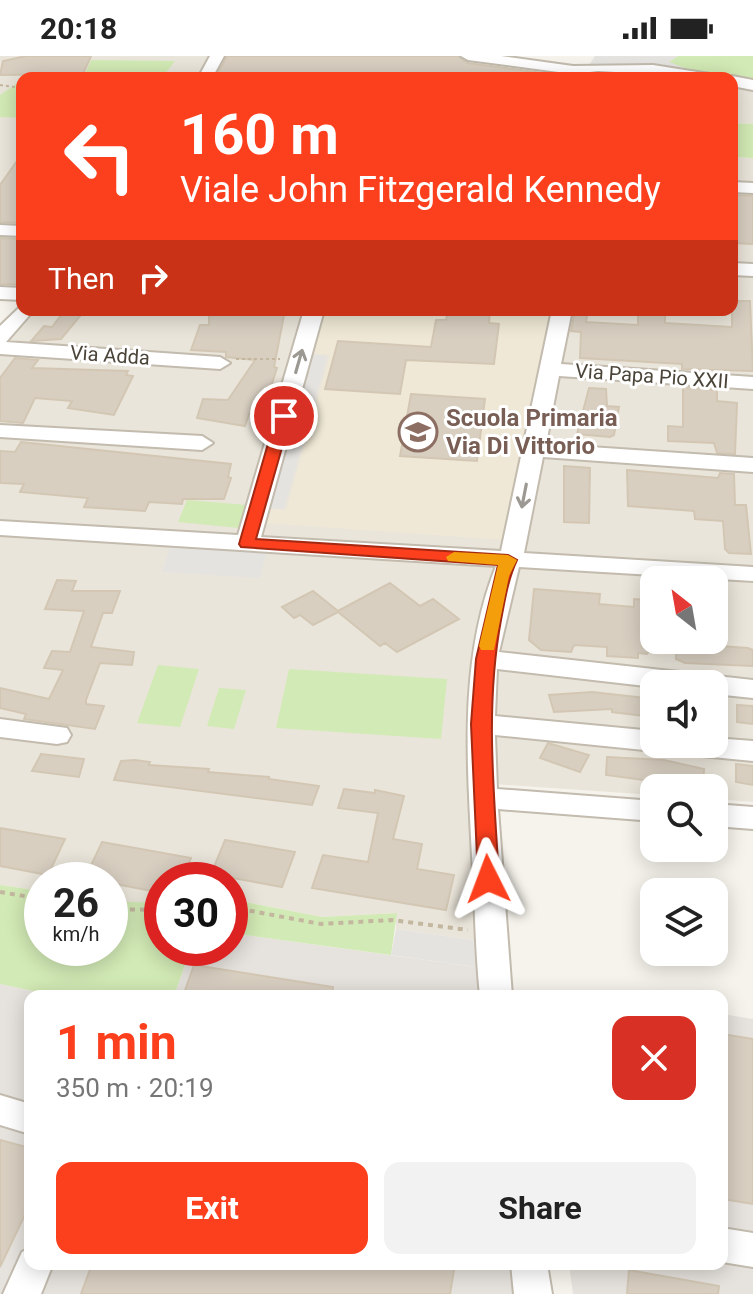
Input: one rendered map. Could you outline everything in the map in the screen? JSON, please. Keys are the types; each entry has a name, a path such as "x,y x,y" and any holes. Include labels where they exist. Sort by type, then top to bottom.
{"street":[{"path":"468,56 576,72"},
{"path":"521,72 528,64"},
{"path":"600,72 653,69 672,72"},
{"path":"0,338 19,316"},
{"path":"247,544 312,316"},
{"path":"496,990 481,724 485,659 501,576 508,560 534,450 561,316"},
{"name":"Via Adda","path":"0,348 220,363"},
{"name":"Via Papa Pio XXII","path":"550,369 753,383"},
{"path":"0,431 202,443"},
{"path":"534,450 753,465"},
{"path":"0,528 753,574"},
{"path":"485,659 640,676"},
{"path":"728,686 753,689"},
{"path":"481,724 640,740"},
{"path":"0,728 57,735"},
{"path":"728,749 753,751"},
{"path":"484,798 640,810"},
{"path":"728,816 753,818"},
{"path":"0,1110 24,1117"},
{"path":"728,1246 753,1250"},
{"path":"22,1294 32,1270"},
{"path":"530,1270 533,1294"}],"path":[{"path":"220,363 242,357 300,360"},
{"path":"0,892 24,896"},
{"path":"248,910 321,924 392,920 491,933"}],"shaded area":[{"path":"0,56 216,56 207,72 16,72 16,230 0,229"},
{"path":"595,56 678,56 669,62 694,72 655,67 589,65"},
{"path":"738,81 753,83 753,124 738,123"},
{"path":"738,157 753,158 753,268 738,267"},
{"path":"738,270 753,271 753,573 728,572 728,566 640,566 512,559 565,316 738,316"},
{"path":"25,316 557,316 496,575 487,942 396,929 396,913 322,917 248,903 248,862 144,862 144,904 128,904 128,862 24,862 24,888 0,885 0,346"},
{"name":"Scuola Primaria Via Di Vittorio","path":"322,316 552,316 505,540 264,523 268,509 286,510 330,355 310,353"},
{"path":"305,354 327,356 284,509 261,507"},
{"path":"171,544 267,550 260,578 162,572"},
{"path":"512,563 640,571 640,654 728,654 728,576 753,578 753,802 728,800 728,774 640,774 640,794 492,784 486,720"},
{"path":"396,929 487,942 483,968 391,955"},
{"path":"248,935 483,968 488,990 176,990 185,966 248,966"},
{"path":"0,984 28,990 24,990 24,1270 514,1270 516,1294 0,1294"},
{"path":"728,1015 753,1019 753,1294 573,1294 570,1270 728,1270"}],"green space":[{"path":"678,56 753,56 753,83 738,81 738,72 694,72 668,62"},
{"path":"91,60 175,61 167,72 86,72"},
{"path":"16,84 16,118 0,117 0,95"},
{"path":"738,123 753,124 753,158 738,157"},
{"path":"187,500 247,505 239,528 178,522"},
{"path":"158,665 199,669 180,727 137,723"},
{"path":"289,669 447,679 441,739 276,728"},
{"path":"219,688 246,690 234,729 207,726"},
{"path":"0,885 24,888 24,966 128,966 128,902 144,902 144,966 185,966 176,990 28,990 0,984"},
{"path":"248,903 322,917 397,913 391,955 248,935"}],"building":[{"path":"26,56 91,56 84,72 16,72 16,75 0,75 3,61"},
{"path":"227,56 458,56 468,63 535,72 218,72"},
{"path":"16,162 16,223 0,222 0,185"},
{"path":"738,195 753,196 753,244 738,243"},
{"path":"0,238 16,239 16,285 0,284"},
{"path":"738,301 750,301 753,371 682,369 682,364 580,358 581,332 571,331 574,316 587,316 586,322 638,325 638,316 665,316 665,323 732,327 732,316 738,316"},
{"path":"60,316 80,316 61,339 31,341 44,326 52,327"},
{"path":"209,316 284,316 274,367 277,368 262,415 249,414 245,426 197,418 203,399 228,400 255,360 226,357 226,352 191,350 200,325 209,325"},
{"path":"447,316 490,316 489,323 499,324 494,364 406,360 400,394 325,389 338,341 431,347 436,320 446,320"},
{"path":"15,358 38,360 32,368 128,371 126,375 133,376 114,415 68,408 72,401 35,398 23,423 0,421 0,378"},
{"path":"683,387 717,390 717,401 737,403 735,454 717,453 714,443 668,441 668,426 683,427"},
{"path":"589,388 606,389 607,406 619,407 614,435 610,437 577,434"},
{"path":"411,394 485,399 477,461 400,456"},
{"path":"21,442 231,464 228,477 231,478 224,499 183,499 182,504 149,502 145,511 84,507 88,498 20,492 24,484 0,483 0,451 15,452"},
{"path":"564,466 590,468 589,523 564,522"},
{"path":"627,470 718,478 720,473 734,474 735,505 746,505 751,554 729,553 725,549 723,521 695,519 694,511 628,506"},
{"path":"57,580 76,581 72,591 120,591 112,613 103,613 91,647 134,652 132,665 100,663 86,700 86,704 104,706 95,729 24,719 26,714 0,708 0,688 49,699 63,670 44,668 52,651 70,652 84,611 45,609"},
{"path":"390,583 420,606 433,599 459,619 397,652 385,643 380,646 338,612 313,625 300,615 294,618 282,607 313,591 338,611"},
{"path":"534,589 600,594 599,604 634,607 634,599 640,599 638,658 607,656 607,647 574,645 571,652 541,650 529,640"},
{"path":"728,647 753,650 753,666 685,663 676,659 676,654 728,654"},
{"path":"592,692 640,697 640,715 612,712 612,709 554,712 549,695"},
{"path":"737,705 753,706 753,724 737,722"},
{"path":"548,743 589,755 580,772 540,758"},
{"path":"41,754 84,759 79,777 32,771"},
{"path":"607,757 664,760 704,769 704,774 640,774 640,780 606,775"},
{"path":"121,761 150,762 149,765 209,769 208,772 269,777 319,786 312,805 114,780"},
{"path":"736,764 753,766 753,785 736,782"},
{"path":"344,789 375,793 375,790 404,796 393,839 422,844 417,869 454,875 446,910 312,888 323,855 368,862 378,813 338,808"},
{"path":"0,828 65,839 54,862 24,862 24,870 0,866"},
{"path":"225,840 295,852 282,887 248,881 248,862 216,862"},
{"path":"102,842 191,858 189,862 144,862 144,890 128,886 128,862 93,862"},
{"path":"194,966 200,966 333,987 333,990 185,990"},
{"path":"728,1035 753,1039 753,1204 728,1200"},
{"path":"0,1140 24,1146 24,1217 0,1267"},
{"path":"90,1270 454,1270 450,1294 81,1294"},
{"path":"629,1270 719,1286 718,1294 627,1294"}],"slow traffic":[{"path":"454,557 508,560 501,576 487,646"}],"place":[{"name":"Scuola Primaria Via Di Vittorio","path":"418,432"}],"route":[{"path":"284,416 247,544 508,560 501,576 485,659 481,724 488,879"}]}
